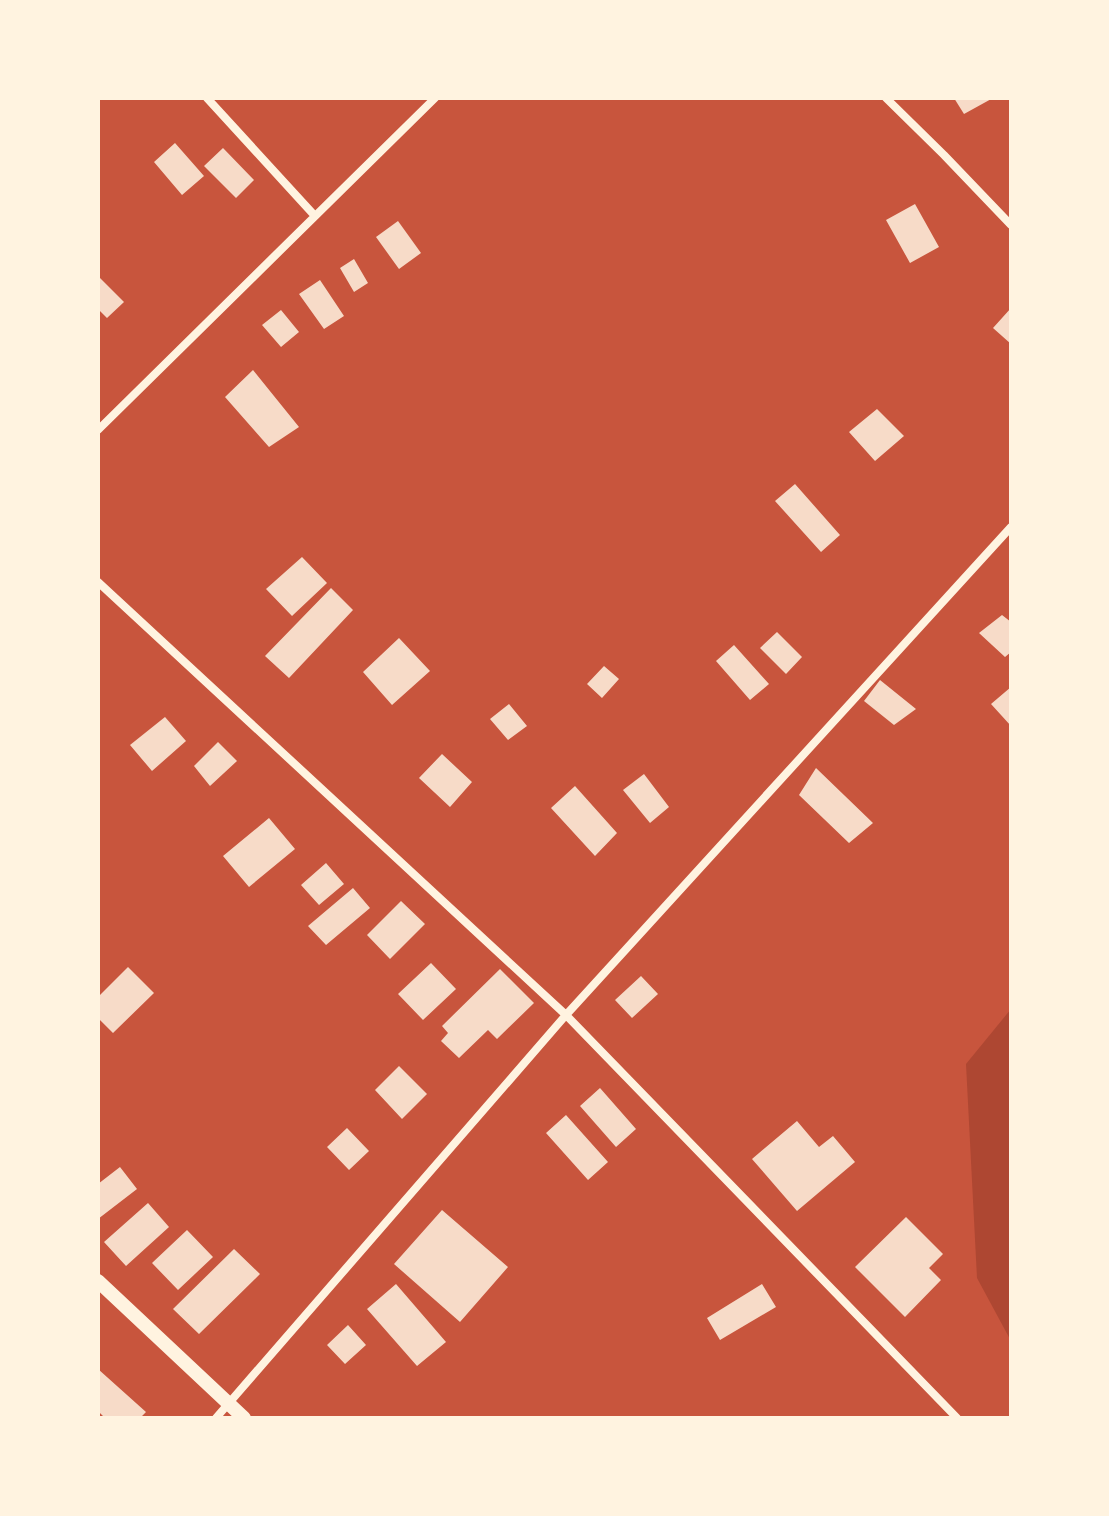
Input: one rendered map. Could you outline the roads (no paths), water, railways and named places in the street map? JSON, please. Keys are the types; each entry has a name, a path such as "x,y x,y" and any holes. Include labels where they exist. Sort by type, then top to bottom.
{"street":[{"path":"207,98 315,216"},
{"path":"98,430 435,98"},
{"path":"886,98 1011,225"},
{"path":"216,1418 566,1015 1011,527"},
{"path":"98,582 566,1015 957,1418"},
{"path":"98,1281 244,1418"}]}
